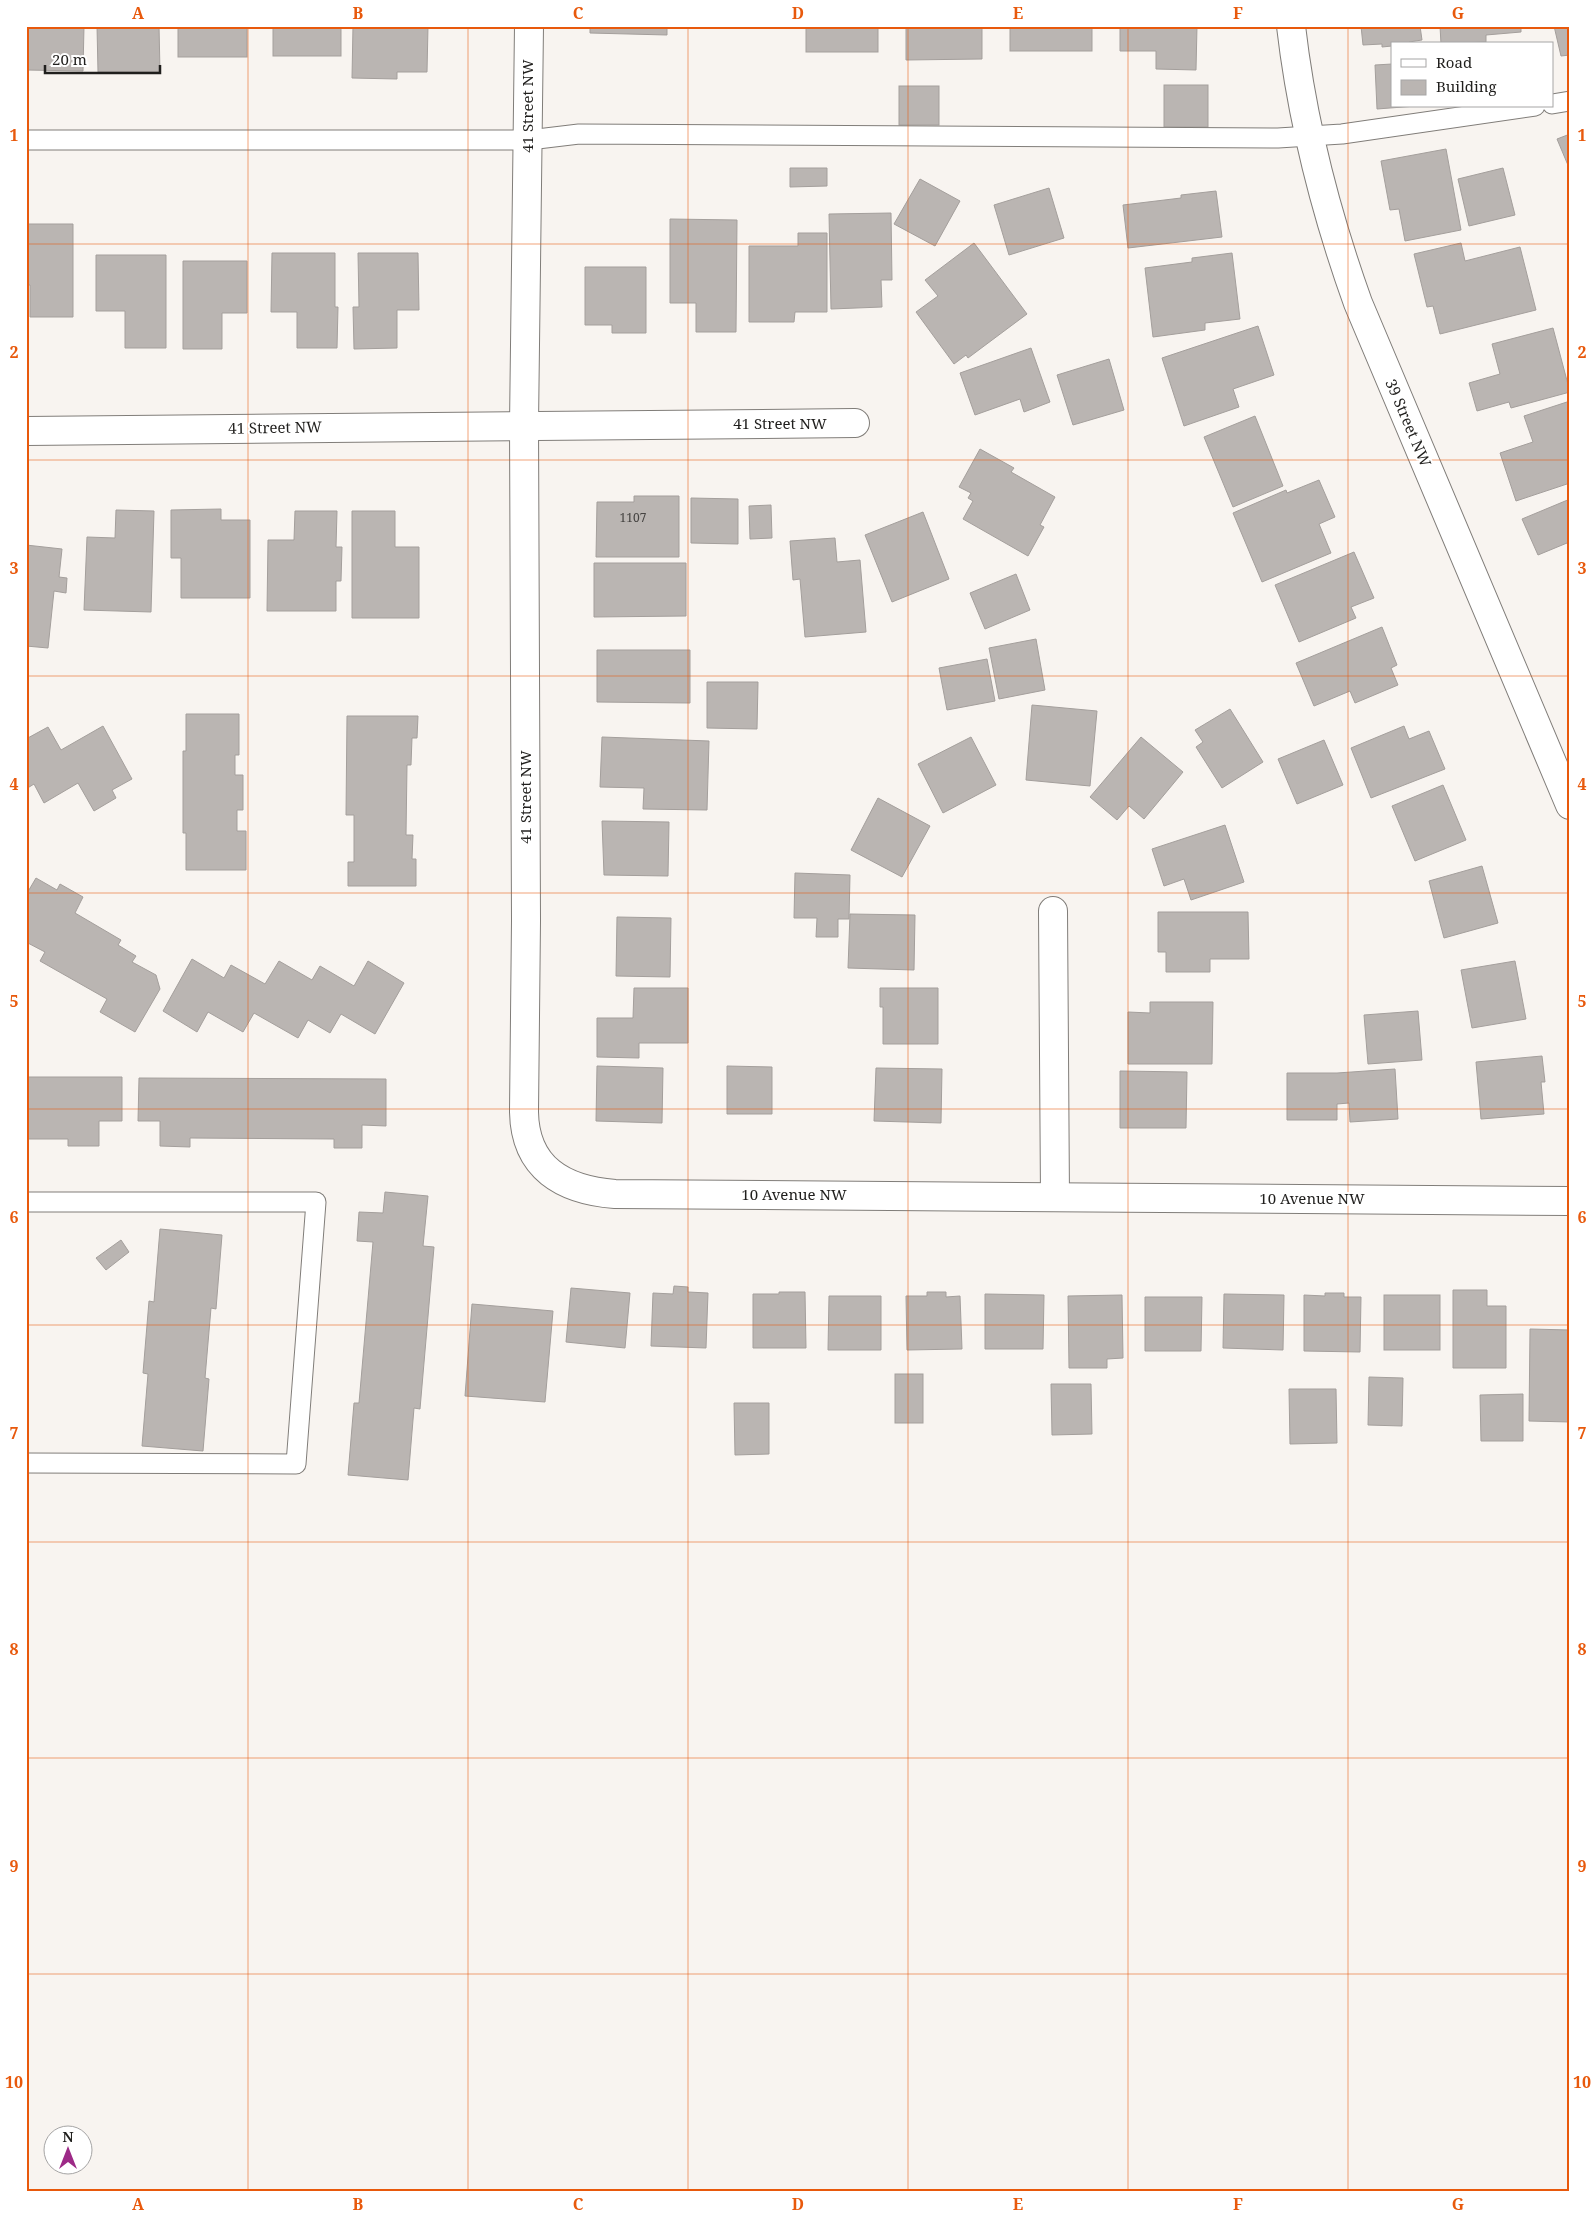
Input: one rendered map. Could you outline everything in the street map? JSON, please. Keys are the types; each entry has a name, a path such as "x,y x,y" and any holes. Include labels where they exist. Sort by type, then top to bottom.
{"street":[{"name":"41 Street NW","path":"529,26 524,425 526,921 524,1130 531,1151 541,1165"},
{"name":"39 Street NW","path":"1291,26 1310,137 1332,225 1358,303 1570,805"},
{"name":"41 Street NW","path":"26,431 855,423"},
{"path":"1053,911 1055,1197"},
{"name":"10 Avenue NW","path":"541,1165 573,1186 594,1192 615,1194 1570,1200"}],"lane":[{"path":"1554,104 1570,101"},
{"path":"26,140 529,140 579,134 1310,137 1520,108"},
{"path":"26,1202 316,1202 296,1464 26,1463"}],"building":[{"path":"26,26 84,26 83,71 26,70"},
{"path":"97,26 159,26 160,72 98,72"},
{"path":"178,26 247,26 247,57 178,57"},
{"path":"273,26 341,26 341,56 273,56"},
{"path":"353,26 428,26 427,72 397,72 397,79 352,78"},
{"path":"590,26 667,26 667,35 590,33"},
{"path":"806,26 878,26 878,52 806,52"},
{"path":"906,26 982,26 982,59 906,60"},
{"path":"1010,26 1092,26 1092,51 1010,51"},
{"path":"1120,26 1197,26 1196,70 1156,69 1156,51 1120,51"},
{"path":"1361,26 1420,26 1422,40 1391,42 1391,46 1382,47 1382,44 1363,45"},
{"path":"1440,26 1521,26 1521,32 1486,35 1486,42 1441,42"},
{"path":"1554,26 1570,26 1570,55 1561,56"},
{"path":"1391,64 1391,108 1377,109 1375,65"},
{"path":"1164,85 1208,85 1208,127 1164,127"},
{"path":"899,86 939,86 939,125 899,125"},
{"path":"1570,134 1570,170 1557,139"},
{"path":"1446,149 1461,230 1405,241 1399,209 1390,210 1381,161"},
{"path":"790,168 827,168 827,186 790,187"},
{"path":"1503,168 1515,215 1469,226 1458,179"},
{"path":"920,179 960,201 935,246 894,224"},
{"path":"1049,188 1064,238 1009,255 994,205"},
{"path":"1216,191 1222,237 1128,248 1123,205 1181,198 1181,195"},
{"path":"891,213 892,280 881,280 882,307 831,309 829,214"},
{"path":"670,219 737,220 736,332 696,332 696,303 670,303"},
{"path":"26,224 73,224 73,317 30,317 30,285 26,285"},
{"path":"798,233 827,233 827,312 795,312 794,322 749,322 749,246 798,246"},
{"path":"974,243 1027,314 968,358 966,355 954,364 916,312 938,296 925,280"},
{"path":"1461,243 1465,261 1520,247 1536,310 1440,334 1433,306 1427,307 1414,254"},
{"path":"272,253 335,253 335,307 338,307 337,348 297,348 297,312 271,312"},
{"path":"358,253 418,253 419,310 397,310 397,348 354,349 353,307 359,307"},
{"path":"1232,253 1240,319 1205,323 1205,330 1153,337 1145,268 1192,262 1192,258"},
{"path":"96,255 166,255 166,348 125,348 125,311 96,311"},
{"path":"183,261 247,261 247,313 222,313 222,349 183,349"},
{"path":"585,267 646,267 646,333 612,333 612,325 585,325"},
{"path":"1258,326 1274,375 1233,389 1239,407 1184,426 1162,358"},
{"path":"1553,328 1570,392 1511,408 1509,402 1477,411 1469,383 1500,374 1492,344"},
{"path":"1031,348 1050,402 1024,412 1020,399 975,415 960,373"},
{"path":"1109,359 1124,410 1073,425 1057,375"},
{"path":"1570,401 1570,483 1516,501 1500,453 1533,442 1524,416"},
{"path":"1255,416 1283,486 1233,507 1204,437"},
{"path":"980,449 1014,468 1011,472 1055,497 1040,525 1044,527 1028,556 963,519 973,501 968,498 971,493 959,487"},
{"path":"1319,480 1335,517 1319,524 1331,553 1262,582 1233,513 1286,490 1287,493"},
{"path":"634,496 679,496 679,557 596,557 597,502 634,502"},
{"path":"691,498 738,499 738,544 691,543"},
{"path":"1570,499 1570,549 1567,543 1538,555 1522,519"},
{"path":"771,505 772,538 750,539 749,506"},
{"path":"221,509 221,520 250,520 250,598 181,598 181,558 171,558 171,510"},
{"path":"116,510 154,511 151,612 84,610 87,537 115,538"},
{"path":"295,511 337,511 336,547 342,547 341,581 336,581 336,611 267,611 268,540 294,540"},
{"path":"352,511 395,511 395,547 419,547 419,618 352,618"},
{"path":"923,512 949,579 892,602 865,535"},
{"path":"835,538 837,562 860,560 866,632 805,637 800,579 793,580 790,541"},
{"path":"26,545 62,549 59,577 67,578 66,593 54,591 48,648 26,646"},
{"path":"1354,552 1374,598 1351,607 1356,618 1299,642 1275,585"},
{"path":"594,563 686,563 686,616 594,617"},
{"path":"1016,574 1030,610 985,629 970,593"},
{"path":"1382,627 1397,665 1391,668 1398,685 1355,703 1350,691 1314,706 1296,663"},
{"path":"1036,639 1045,690 999,699 989,648"},
{"path":"597,650 690,650 690,703 597,702"},
{"path":"987,659 995,701 947,710 939,668"},
{"path":"707,682 758,682 757,729 707,728"},
{"path":"1032,705 1097,711 1090,786 1026,780"},
{"path":"1230,709 1263,762 1222,788 1196,747 1203,742 1195,730"},
{"path":"186,714 239,714 239,755 235,755 235,775 243,775 243,810 237,810 237,831 246,831 246,870 186,870 186,833 183,833 183,751 186,751"},
{"path":"347,716 418,716 417,738 412,738 411,765 407,765 406,835 413,835 412,859 416,859 416,886 348,886 348,862 354,862 354,815 346,815"},
{"path":"103,726 132,779 112,790 116,798 94,811 78,783 44,803 34,784 26,789 26,739 48,727 61,750"},
{"path":"1404,726 1409,739 1429,731 1445,769 1371,798 1351,748"},
{"path":"602,737 709,741 707,810 643,809 644,788 600,787"},
{"path":"971,737 996,785 943,813 918,764"},
{"path":"1141,737 1183,772 1144,819 1129,806 1117,820 1090,797"},
{"path":"1324,740 1343,785 1297,804 1278,759"},
{"path":"1443,785 1466,840 1415,861 1392,806"},
{"path":"878,798 930,826 902,877 851,850"},
{"path":"602,821 669,822 668,876 604,875"},
{"path":"1225,825 1244,882 1191,900 1184,879 1164,886 1152,849"},
{"path":"1482,866 1498,923 1444,938 1429,881"},
{"path":"795,873 850,875 849,919 838,919 838,937 816,937 817,918 794,918"},
{"path":"36,878 57,890 60,884 83,897 75,913 121,940 118,945 136,956 132,962 156,975 160,989 135,1032 100,1012 107,999 40,961 45,952 26,942 26,895"},
{"path":"1158,912 1248,912 1249,959 1210,959 1210,972 1166,972 1166,952 1158,952"},
{"path":"850,914 915,915 914,970 848,968"},
{"path":"617,917 671,918 670,977 616,976"},
{"path":"192,959 224,978 231,965 265,984 279,961 312,980 320,966 354,986 368,961 404,983 375,1034 341,1014 330,1033 308,1020 298,1038 254,1013 243,1032 208,1012 197,1032 163,1011"},
{"path":"1515,961 1526,1019 1472,1028 1461,970"},
{"path":"634,988 688,988 688,1043 639,1043 639,1058 597,1057 597,1018 633,1018"},
{"path":"880,988 938,988 938,1044 883,1044 883,1007 880,1007"},
{"path":"1150,1002 1213,1002 1212,1064 1128,1064 1128,1012 1150,1013"},
{"path":"1418,1011 1422,1060 1368,1064 1364,1015"},
{"path":"1542,1056 1545,1082 1541,1082 1544,1114 1481,1119 1476,1062"},
{"path":"597,1066 663,1068 662,1123 596,1121"},
{"path":"727,1066 772,1067 772,1114 727,1114"},
{"path":"876,1068 942,1069 941,1123 874,1121"},
{"path":"1395,1069 1398,1119 1350,1122 1349,1103 1337,1104 1337,1120 1287,1120 1287,1073 1337,1073"},
{"path":"1120,1071 1187,1072 1186,1128 1120,1128"},
{"path":"26,1077 122,1077 122,1121 99,1121 99,1146 68,1146 68,1139 26,1139"},
{"path":"139,1078 386,1079 386,1126 362,1125 362,1148 334,1148 334,1139 190,1138 190,1147 160,1146 160,1121 138,1121"},
{"path":"385,1192 428,1196 423,1246 434,1247 420,1409 414,1408 408,1480 348,1475 354,1403 359,1403 373,1242 357,1241 359,1212 383,1213"},
{"path":"160,1229 222,1235 216,1309 211,1308 205,1378 209,1379 203,1451 142,1446 148,1374 143,1373 149,1301 154,1302"},
{"path":"121,1240 129,1252 106,1270 96,1258"},
{"path":"674,1286 688,1287 688,1292 708,1293 706,1348 651,1346 653,1293 673,1294"},
{"path":"571,1288 630,1293 625,1348 566,1342"},
{"path":"1453,1290 1487,1290 1487,1306 1506,1306 1506,1368 1453,1368"},
{"path":"779,1292 805,1292 806,1348 753,1348 753,1294 779,1294"},
{"path":"927,1292 946,1292 946,1297 960,1296 962,1349 907,1350 906,1296 927,1296"},
{"path":"1325,1293 1344,1293 1344,1297 1361,1297 1360,1352 1304,1351 1304,1295 1325,1296"},
{"path":"985,1294 1044,1295 1043,1349 985,1349"},
{"path":"1224,1294 1284,1295 1283,1350 1223,1348"},
{"path":"1122,1295 1123,1358 1107,1359 1107,1368 1069,1368 1068,1296"},
{"path":"1384,1295 1440,1295 1440,1350 1384,1350"},
{"path":"829,1296 881,1296 881,1350 828,1350"},
{"path":"1145,1297 1202,1297 1201,1351 1145,1351"},
{"path":"472,1304 553,1311 545,1402 465,1396"},
{"path":"1530,1329 1570,1330 1570,1422 1529,1421"},
{"path":"895,1374 923,1374 923,1423 895,1423"},
{"path":"1369,1377 1403,1378 1402,1426 1368,1425"},
{"path":"1051,1384 1091,1384 1092,1434 1052,1435"},
{"path":"1289,1389 1336,1389 1337,1443 1290,1444"},
{"path":"1523,1394 1523,1441 1481,1441 1480,1395"},
{"path":"734,1403 769,1403 769,1454 735,1455"}]}
